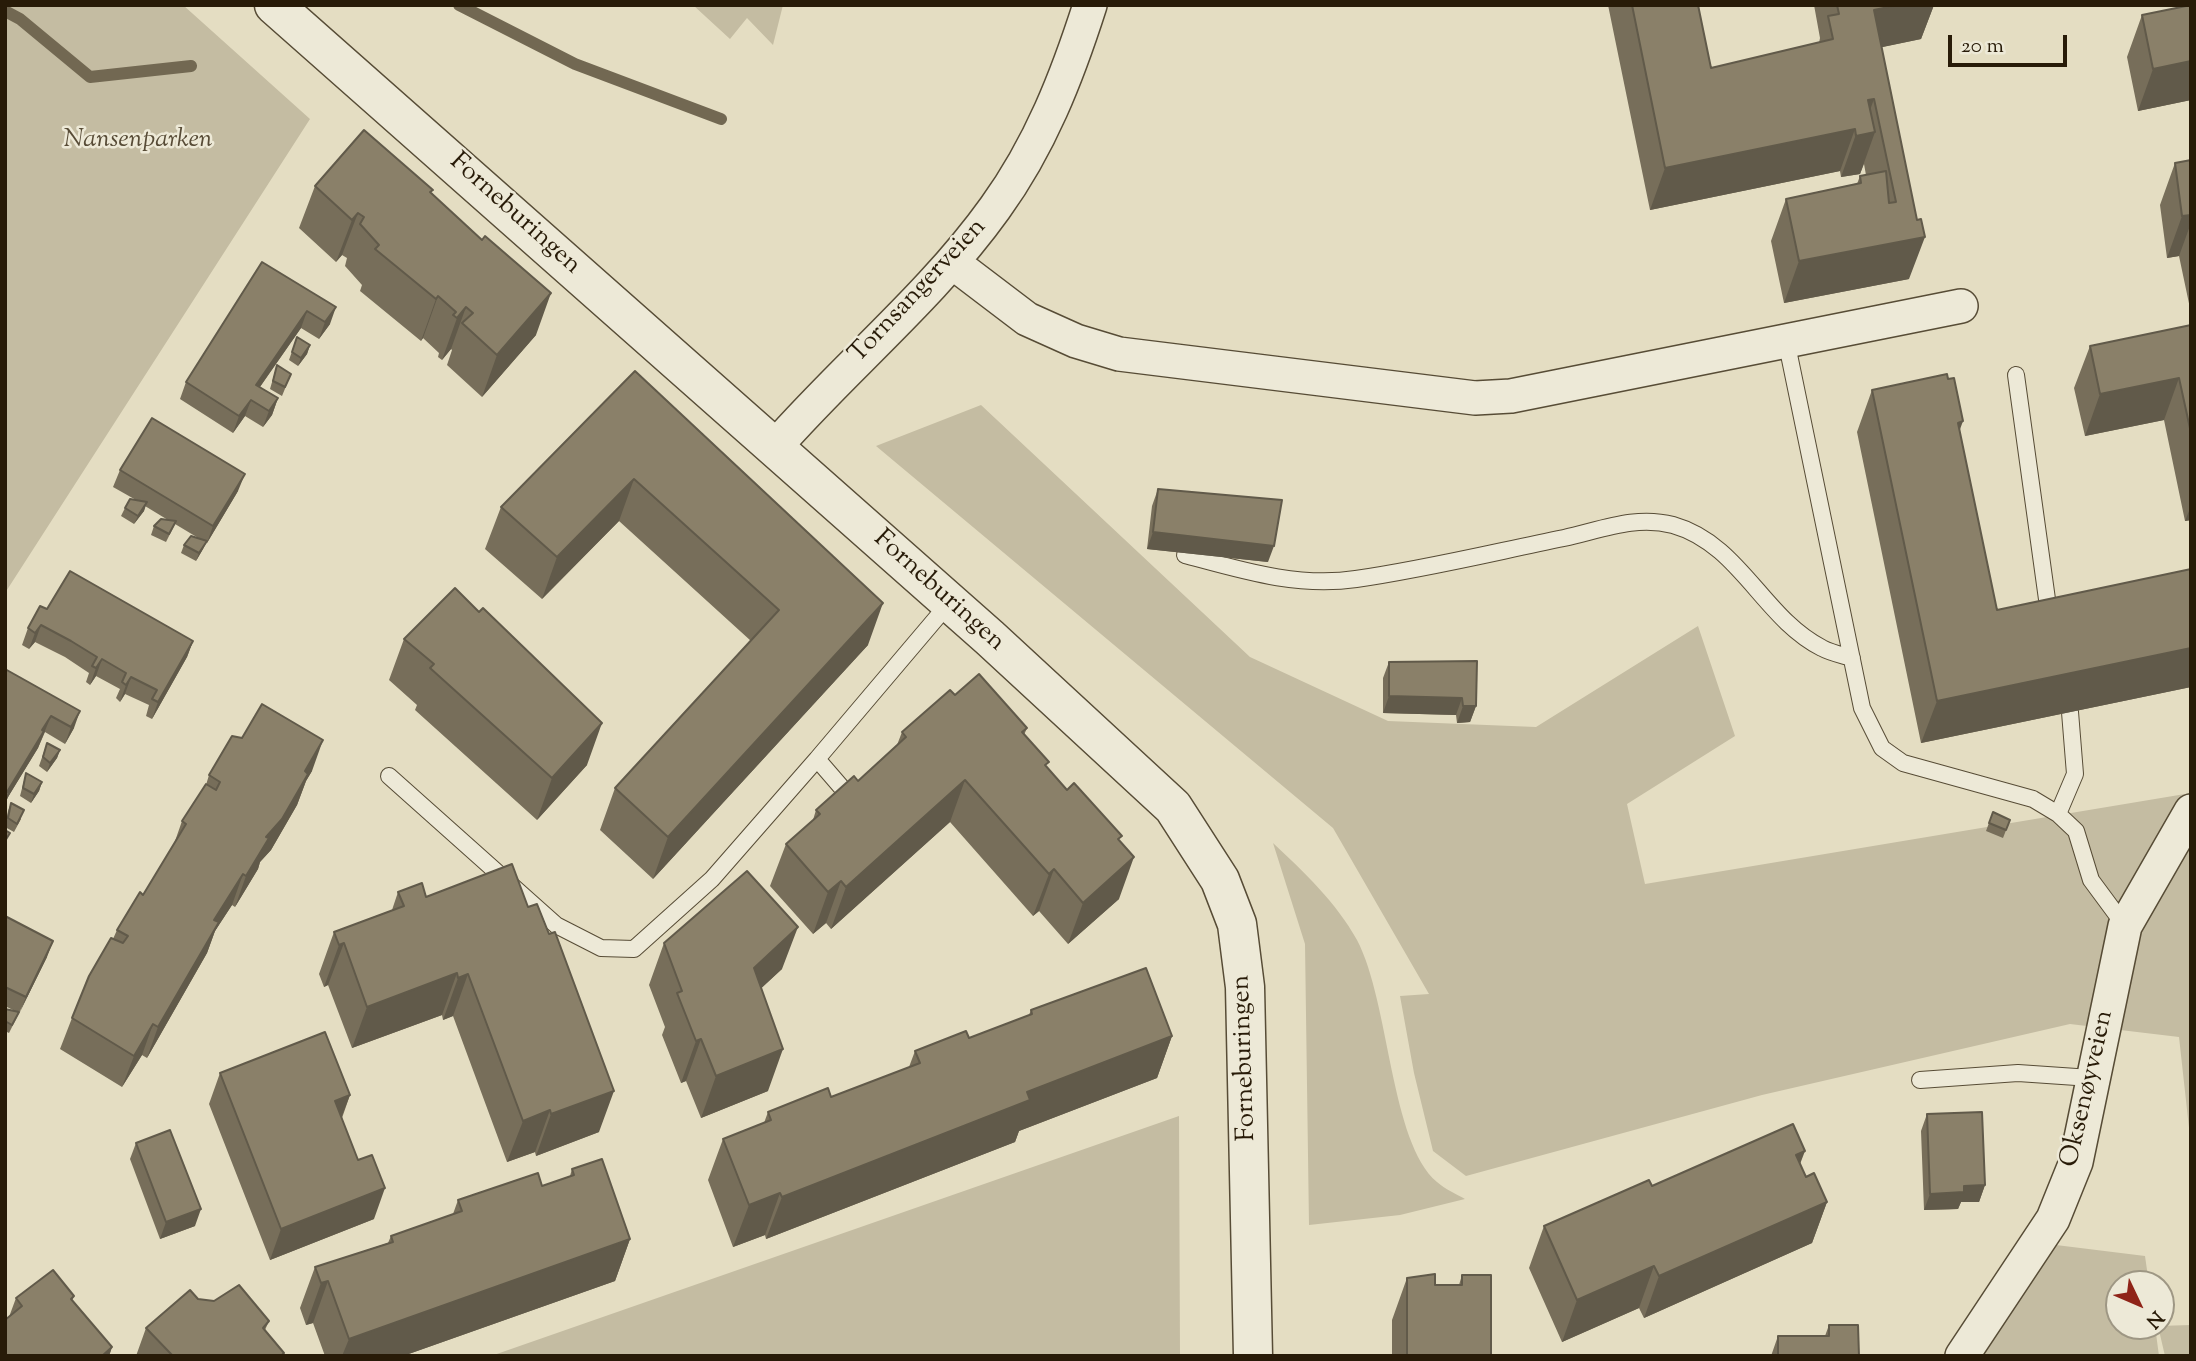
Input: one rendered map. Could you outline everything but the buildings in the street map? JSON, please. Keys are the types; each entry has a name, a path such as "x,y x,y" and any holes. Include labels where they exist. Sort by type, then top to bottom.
{"street":[{"name":"Forneburingen","path":"274,5 334,55 950,602 1173,807 1220,880 1237,924 1245,988 1252,1356"},
{"name":"Tornsangerveien","path":"775,447 952,262 996,207 1027,159 1059,97 1090,5"},
{"path":"952,262 1027,319 1076,341 1119,354 1475,398 1511,396 1961,306"},
{"name":"Oksenøyveien","path":"1962,1356 2053,1219 2076,1162 2091,1079 2125,926 2191,811"}],"lane":[{"path":"1786,340 1862,708 1882,748 1903,762 2033,799 2058,814 2076,831 2091,880 2125,926"},
{"path":"2016,375 2052,637"},
{"path":"1185,555 1258,575 1296,580 1354,580 1567,537 1628,521 1671,525 1699,535 1725,554 1797,631 1822,648 1852,658"},
{"path":"389,776 556,925 601,948 634,949 712,879 950,602"},
{"path":"2058,814 2075,774 2070,712"},
{"path":"817,759 856,804"},
{"path":"1920,1080 2018,1073 2091,1079"}],"green space":[{"name":"Nansenparken","path":"5,5 183,5 310,119 5,593"},
{"path":"693,5 783,5 773,45 747,18 730,39"},
{"path":"981,405 1250,657 1388,721 1536,727 1698,626 1735,736 1627,804 1645,884 2191,793 2191,1146 2179,1037 2070,1024 1762,1095 1466,1176 1433,1151 1414,1073 1400,996 1429,994 1333,828 876,446"},
{"path":"1273,843 1329,900 1357,940 1377,999 1409,1136 1421,1163 1437,1182 1465,1199 1400,1215 1309,1225 1305,944"},
{"path":"1179,1116 1180,1356 491,1356"},
{"path":"2056,1245 2145,1256 2147,1270 2105,1270 2105,1340 2157,1340 2159,1356 1980,1356"},
{"path":"2175,1325 2191,1325 2191,1356 2165,1356 2161,1340 2175,1340"}],"waterway":[{"path":"459,5 575,64 721,119"},
{"path":"5,11 20,19 90,77 191,66"}]}
